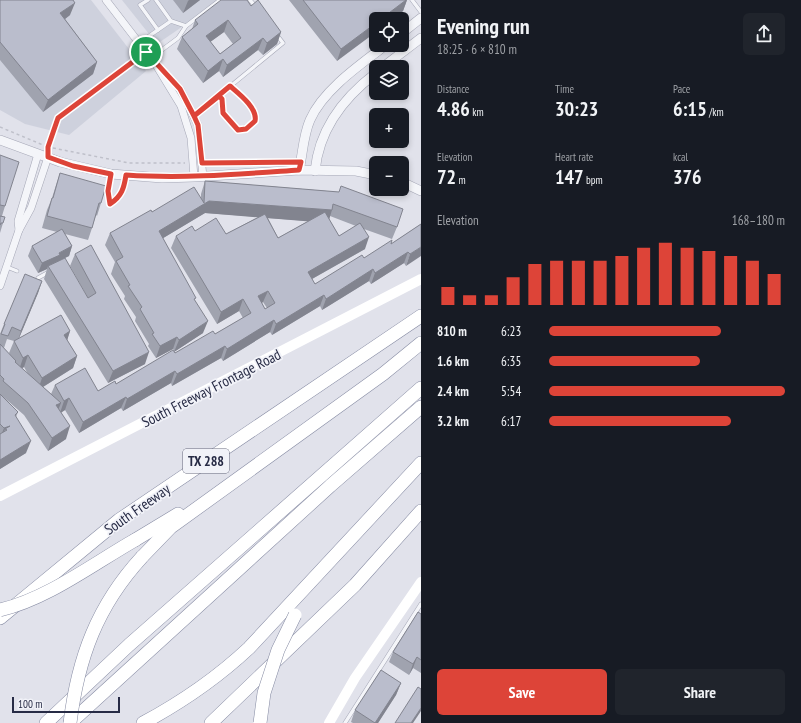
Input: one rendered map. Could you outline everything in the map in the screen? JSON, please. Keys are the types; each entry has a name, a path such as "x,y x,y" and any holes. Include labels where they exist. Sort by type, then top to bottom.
{"highway":[{"name":"South Freeway","path":"0,618 119,520 265,423 421,316"},
{"path":"70,723 74,689 79,667 94,627 129,571 171,527 383,374 421,343"},
{"path":"46,723 135,640 421,388"},
{"path":"70,723 324,492 421,407"},
{"path":"143,723 186,699 222,671 290,612 310,582 421,463"},
{"path":"0,610 17,606 53,588 243,475"},
{"path":"211,723 355,585 421,511"},
{"path":"260,723 264,692 290,612"}],"main road":[{"name":"South Freeway Frontage Road","path":"0,496 421,279"},
{"path":"330,723 355,678 420,586"}],"street":[{"path":"106,0 156,65 181,106 190,138 193,163 199,177"},
{"path":"409,27 421,18"},
{"path":"392,60 421,38"},
{"path":"300,166 302,144 310,119 324,98 377,52"},
{"path":"156,65 180,89 198,125 202,163 199,177"},
{"path":"349,75 358,87"},
{"path":"315,171 318,147 327,127 358,87 369,78"},
{"path":"0,140 73,166 111,174 162,178 199,177 300,166 315,171 356,171 369,174"},
{"path":"19,230 18,222 23,200 38,154"},
{"path":"0,286 19,230 31,208 48,157"},
{"path":"409,185 421,191"}],"lane":[{"path":"148,0 140,5 158,30"},
{"path":"156,0 171,21 186,26"},
{"path":"151,58 178,38 186,26 220,0"},
{"path":"250,0 260,13"},
{"path":"412,0 421,12"},
{"path":"139,43 171,21"},
{"path":"194,116 283,43 274,31"},
{"path":"48,157 48,147 58,118 146,52"},
{"path":"219,96 222,99 223,113 235,127 241,130 255,121 256,117 253,110 230,86"},
{"path":"111,174 108,191 110,204 122,193 126,175"},
{"path":"7,266 17,271"},
{"path":"38,278 55,269"},
{"path":"346,723 421,604"},
{"path":"416,610 421,613"},
{"path":"379,670 384,673"}],"path":[{"path":"0,127 48,147 71,153 129,163 193,163"},
{"path":"202,163 300,166"}],"shaded area":[{"path":"0,0 91,0 146,71 69,135 25,124 0,110"},
{"path":"122,0 221,0 157,44"}],"building":[{"path":"0,0 73,0 75,3 60,13 97,62 48,100 0,42"},
{"path":"221,0 247,0 251,6 258,0 281,32 267,43 263,38 227,65 223,59 208,71 182,37 198,24 195,20","holes":["228,20 241,38 220,54 206,36"]},
{"path":"303,0 406,0 390,12 369,12 369,28 341,49"},
{"path":"0,155 19,162 5,206 0,205"},
{"path":"60,173 106,186 101,203 99,203 92,228 47,216"},
{"path":"205,181 339,192 341,186 403,209 397,227 333,204 332,210 209,201 159,231 196,298 194,299 208,321 179,340 177,337 160,346 152,334 154,333 140,309 142,307 128,286 130,285 116,261 123,257 110,233 151,210 152,212 194,187 204,203"},
{"path":"325,212 339,236 360,223 369,237 308,272 315,284 362,255 364,258 392,240 391,244 421,224 421,247 410,254 408,252 375,273 373,269 326,299 324,295 276,324 274,320 227,349 225,346 177,374 175,371 127,399 126,397 83,422 69,398 64,401 55,385 85,368 98,391 115,381 116,384 173,350 175,353 213,331 215,334 251,313 243,299 221,312 176,236 192,226 195,231 216,218 226,234 265,214 278,238","holes":["268,291 275,303 265,309 258,296"]},
{"path":"0,216 5,217 3,223 0,225"},
{"path":"62,229 72,246 59,253 60,255 42,263 32,246"},
{"path":"91,245 149,352 113,371 48,266 65,258 88,298 96,293 75,254"},
{"path":"25,274 42,281 21,331 12,327 8,336 1,334 4,324"},
{"path":"61,315 70,331 64,335 77,356 42,378 28,355 23,358 14,341"},
{"path":"0,344 16,361 15,362 61,403 56,405 70,426 52,438 28,403 3,381 4,379 0,375"},
{"path":"0,394 18,412 15,415 31,441 0,460 0,434 7,430 5,429 10,426 4,428 0,424"},
{"path":"418,612 421,614 421,660 417,657 413,664 393,652"},
{"path":"381,670 401,683 375,723 355,710"},
{"path":"418,687 421,689 421,708 411,723 395,723"}],"route":[{"path":"146,52 58,118 48,147 48,157 73,166 111,174 108,191 110,204 122,193 126,175 162,178 203,177 299,170 301,162 202,163 198,125 194,116 219,96 230,86 240,94 253,110 256,117 255,121 246,129 241,130 238,130 223,113 222,99 219,96 207,105 194,116 180,89 156,65 146,52"}]}
